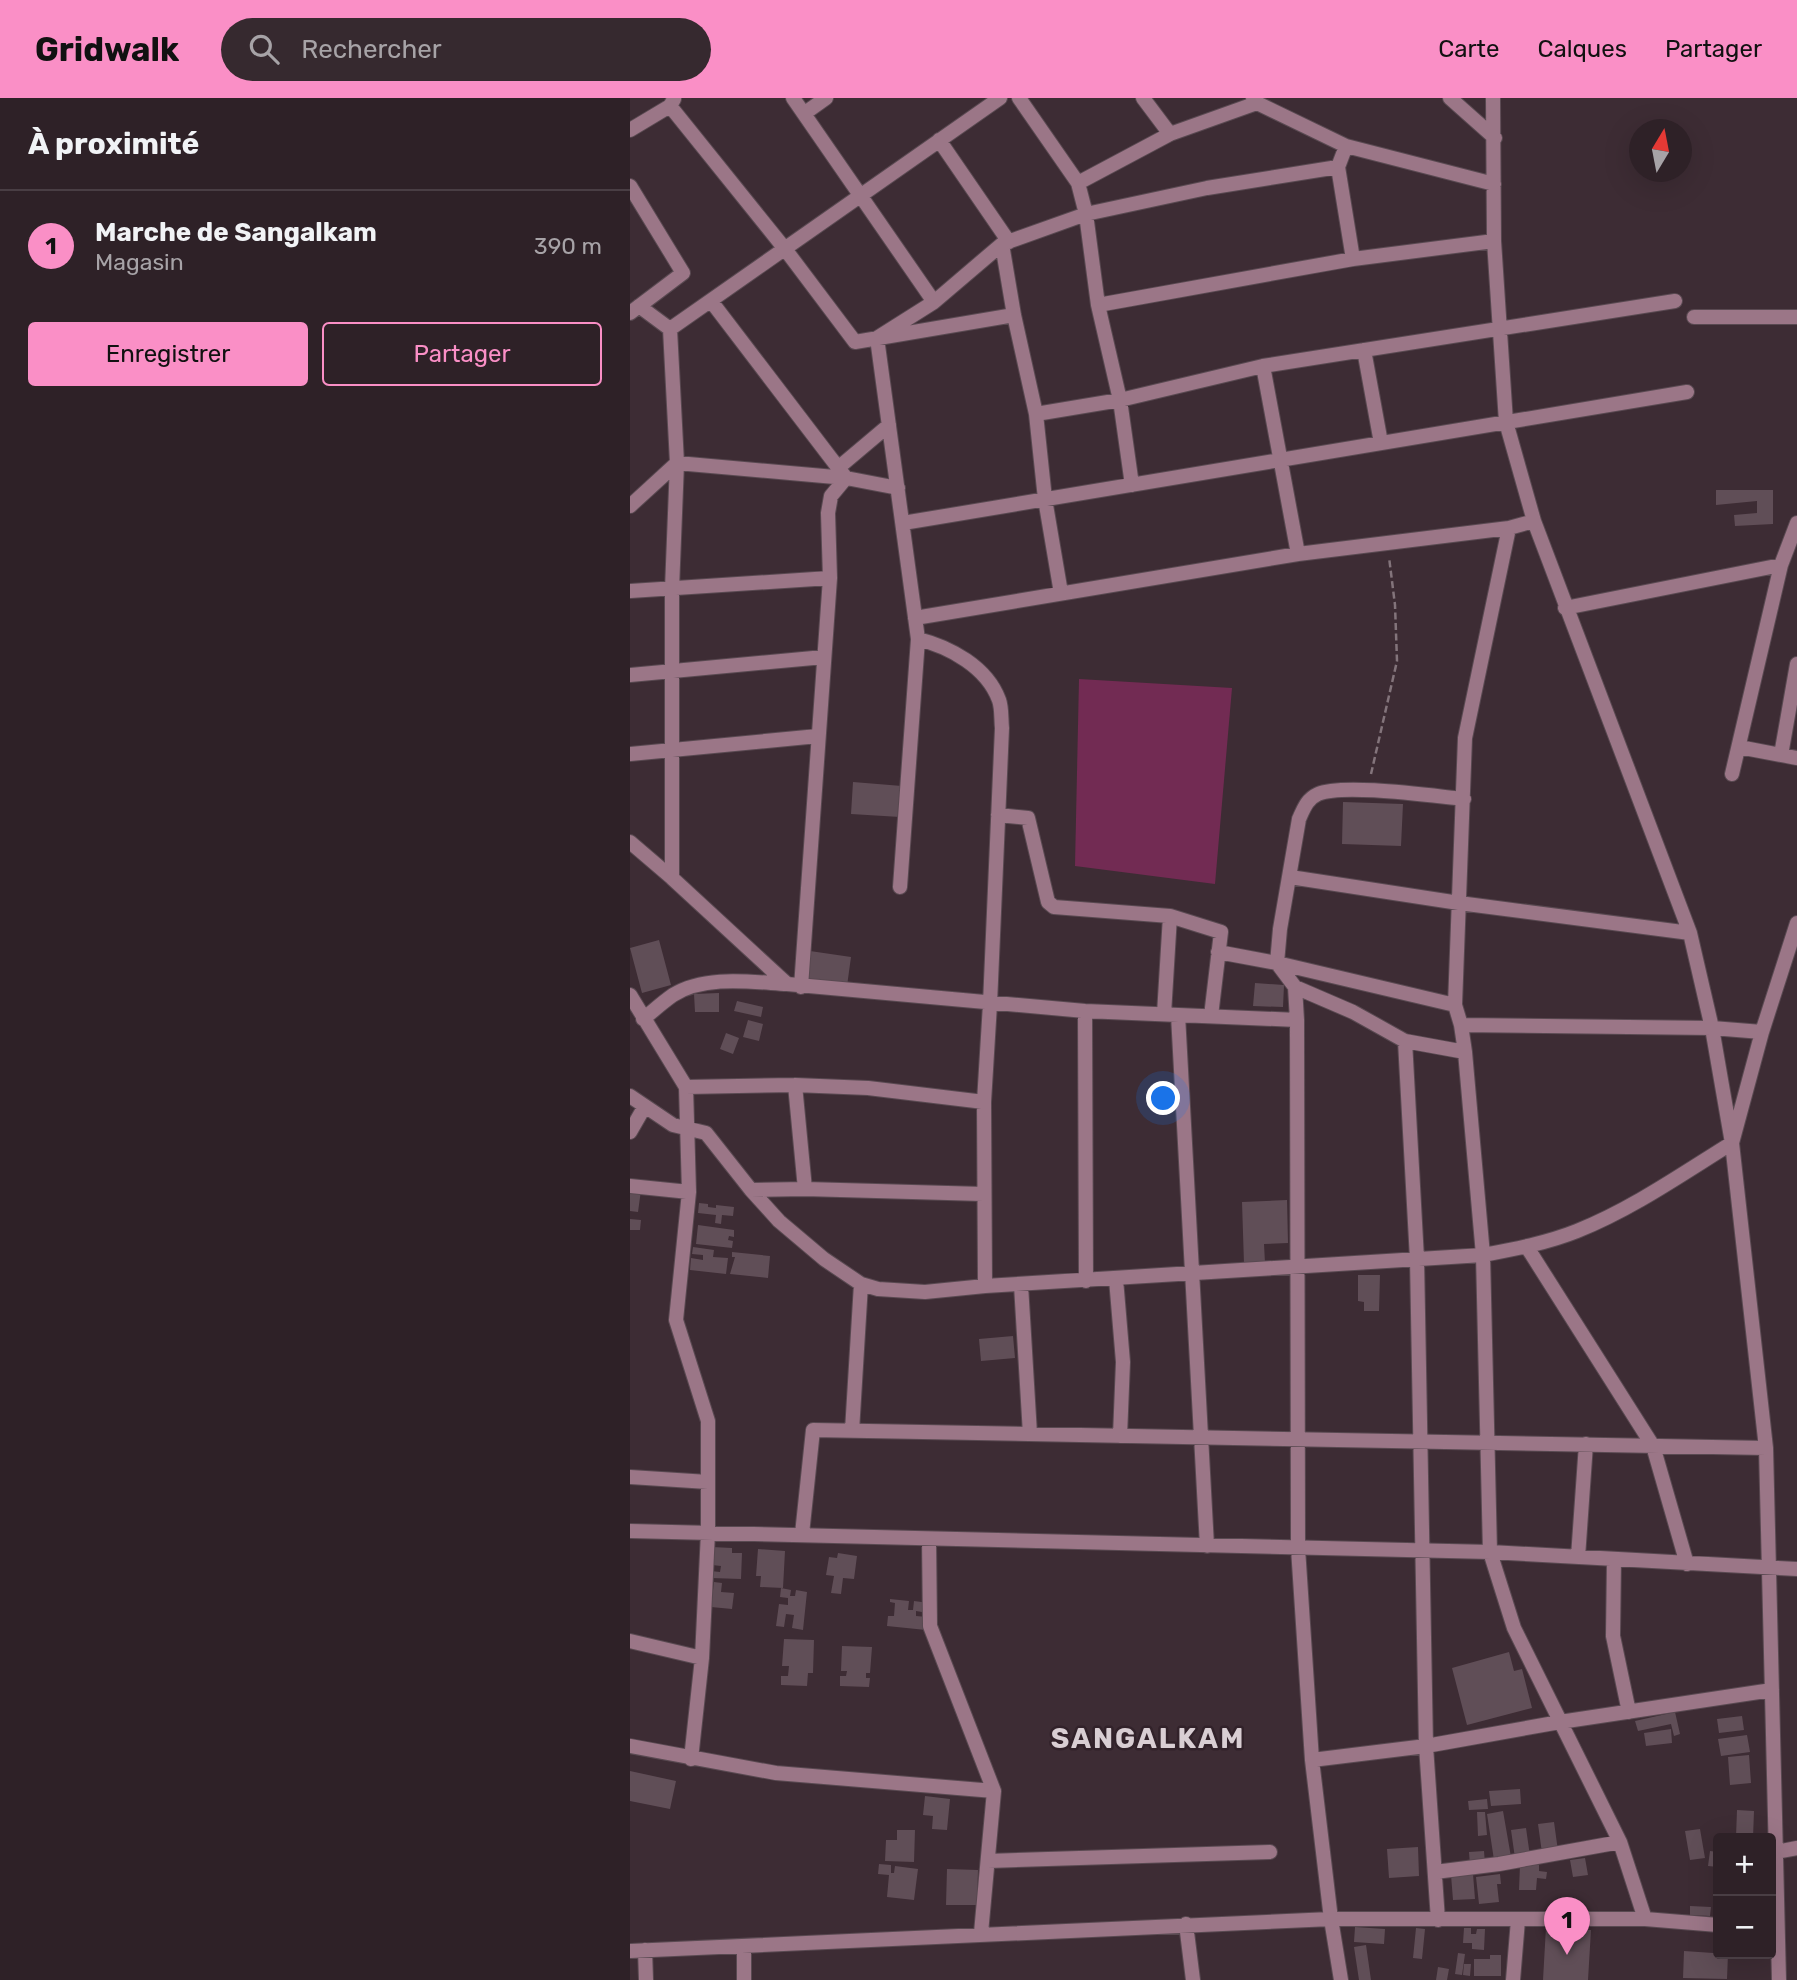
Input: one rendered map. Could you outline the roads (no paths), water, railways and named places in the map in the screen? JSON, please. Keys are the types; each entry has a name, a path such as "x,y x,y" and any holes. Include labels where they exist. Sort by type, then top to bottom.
{"street":[{"path":"793,98 934,302"},
{"path":"805,113 826,98"},
{"path":"670,329 1000,98"},
{"path":"1019,98 1078,183 1086,214 1098,305 1121,400 1132,485"},
{"path":"1143,98 1170,134"},
{"path":"1450,98 1495,138"},
{"path":"1493,98 1494,241 1506,422 1534,521 1565,608 1690,933 1712,1028 1732,1143 1766,1448 1776,1833"},
{"path":"1078,183 1170,134 1255,100 1346,146 1494,184"},
{"path":"630,130 672,102 855,342 1014,315"},
{"path":"939,140 1005,243 1014,315 1036,414 1045,499 1061,593"},
{"path":"1346,146 1338,167 1353,259"},
{"path":"877,338 934,302 1005,243 1086,214 1207,188 1338,167"},
{"path":"630,186 683,273 635,310 670,329"},
{"path":"1098,305 1353,259 1494,241"},
{"path":"711,301 842,473"},
{"path":"1036,414 1121,400 1263,366 1675,301"},
{"path":"1694,317 1797,317"},
{"path":"670,329 677,463 672,589 673,878"},
{"path":"877,338 918,639 900,887"},
{"path":"1364,350 1381,443"},
{"path":"1263,366 1297,554"},
{"path":"902,523 1687,392"},
{"path":"794,985 830,578 828,513 831,496 842,473 889,425"},
{"path":"630,506 677,463 842,473 898,488"},
{"path":"915,618 1297,554 1509,528 1534,521"},
{"path":"1732,774 1782,565 1797,523"},
{"path":"1509,528 1465,738 1455,1004 1465,1052 1483,1255 1490,1552 1514,1628 1620,1842 1645,1919"},
{"path":"1565,608 1782,565"},
{"path":"630,591 830,578"},
{"path":"918,639 940,644 969,663 986,677 1000,702 1002,728 984,1102 985,1286"},
{"path":"630,675 824,657"},
{"path":"1781,755 1797,664"},
{"path":"630,754 818,736"},
{"path":"1738,747 1797,758"},
{"path":"1464,799 1336,790 1318,794 1306,803 1299,818 1280,929 1277,963 1295,987 1353,1012 1405,1041 1465,1052"},
{"path":"998,815 1028,818 1048,902 1055,907 1170,916 1221,932 1212,1016"},
{"path":"630,842 794,985"},
{"path":"1290,877 1459,903 1690,933"},
{"path":"1170,916 1171,1014 1192,1274 1207,1546"},
{"path":"630,1096 673,1125 706,1133 751,1190 800,1241 861,1284 878,1289 925,1292 1483,1255 1527,1247 1577,1231 1639,1201 1732,1143 1762,1032 1797,923"},
{"path":"1218,951 1455,1004"},
{"path":"643,1019 674,995 696,985 744,983 1085,1011 1297,1020"},
{"path":"1295,987 1298,1548 1312,1760 1341,1980"},
{"path":"630,995 686,1087 690,1192 676,1320 708,1421 708,1532 702,1658 691,1759"},
{"path":"1085,1011 1086,1281"},
{"path":"1461,1025 1712,1028 1762,1032"},
{"path":"1405,1041 1417,1259 1426,1746 1438,1920"},
{"path":"686,1087 795,1085 868,1088 984,1102"},
{"path":"795,1085 805,1189"},
{"path":"630,1132 645,1106"},
{"path":"630,1186 690,1192"},
{"path":"751,1190 983,1194"},
{"path":"1527,1247 1653,1446 1687,1564"},
{"path":"1116,1279 1122,1362 1120,1436"},
{"path":"852,1431 861,1284"},
{"path":"1021,1285 1030,1434"},
{"path":"802,1534 813,1430 1766,1448"},
{"path":"1578,1557 1587,1444"},
{"path":"630,1477 708,1482"},
{"path":"630,1531 1490,1552 1797,1569"},
{"path":"929,1539 930,1626 994,1791 981,1933"},
{"path":"1614,1559 1613,1636 1629,1712"},
{"path":"630,1642 702,1658"},
{"path":"1312,1760 1426,1746 1560,1722 1772,1690"},
{"path":"630,1746 776,1773 994,1791"},
{"path":"1435,1872 1620,1842"},
{"path":"1776,1852 1797,1848"},
{"path":"988,1861 1270,1852"},
{"path":"646,1980 637,1950 1331,1919 1645,1919 1713,1925"},
{"path":"1514,1980 1518,1920"},
{"path":"1186,1924 1193,1980"},
{"path":"744,1946 744,1980"},
{"path":"1776,1949 1779,1980"}],"place":[{"name":"Marche de Sangalkam","path":"1567,1955"}],"district":[{"name":"SANGALKAM","path":"1148,1738"}]}
